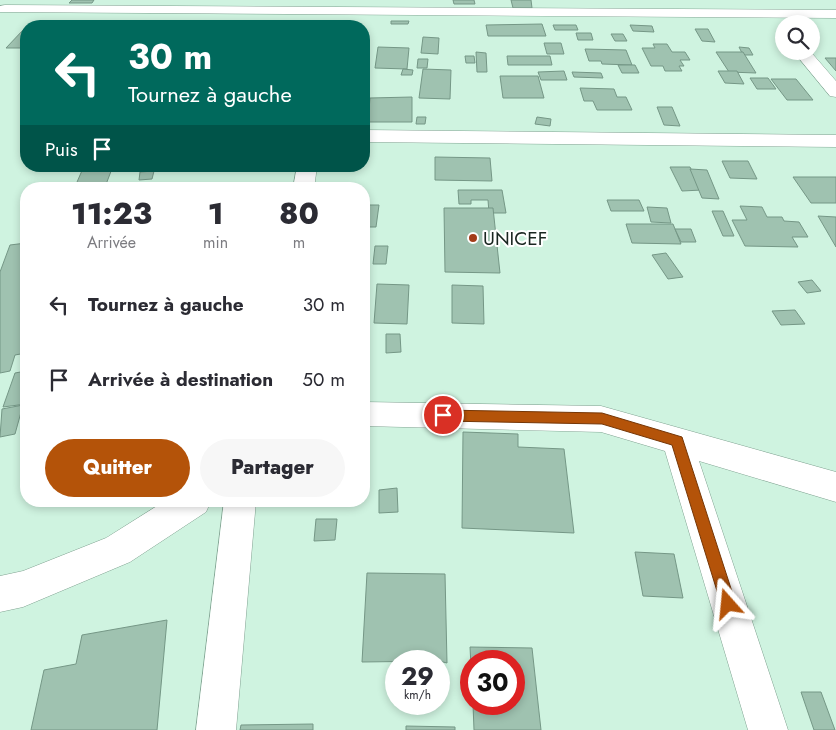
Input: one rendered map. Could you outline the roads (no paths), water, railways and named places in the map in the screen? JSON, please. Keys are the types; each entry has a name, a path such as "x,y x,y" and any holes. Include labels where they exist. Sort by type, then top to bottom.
{"street":[{"path":"757,0 775,22"},
{"path":"2,9 124,4 549,6 768,14 836,14"},
{"path":"337,20 340,5"},
{"path":"809,60 836,92"},
{"path":"370,136 836,141"},
{"path":"370,414 602,418 836,487"},
{"path":"677,441 768,730"},
{"path":"0,594 23,588 118,550 186,507"},
{"path":"216,730 239,507"}],"place":[{"name":"UNICEF","path":"473,238"}]}
